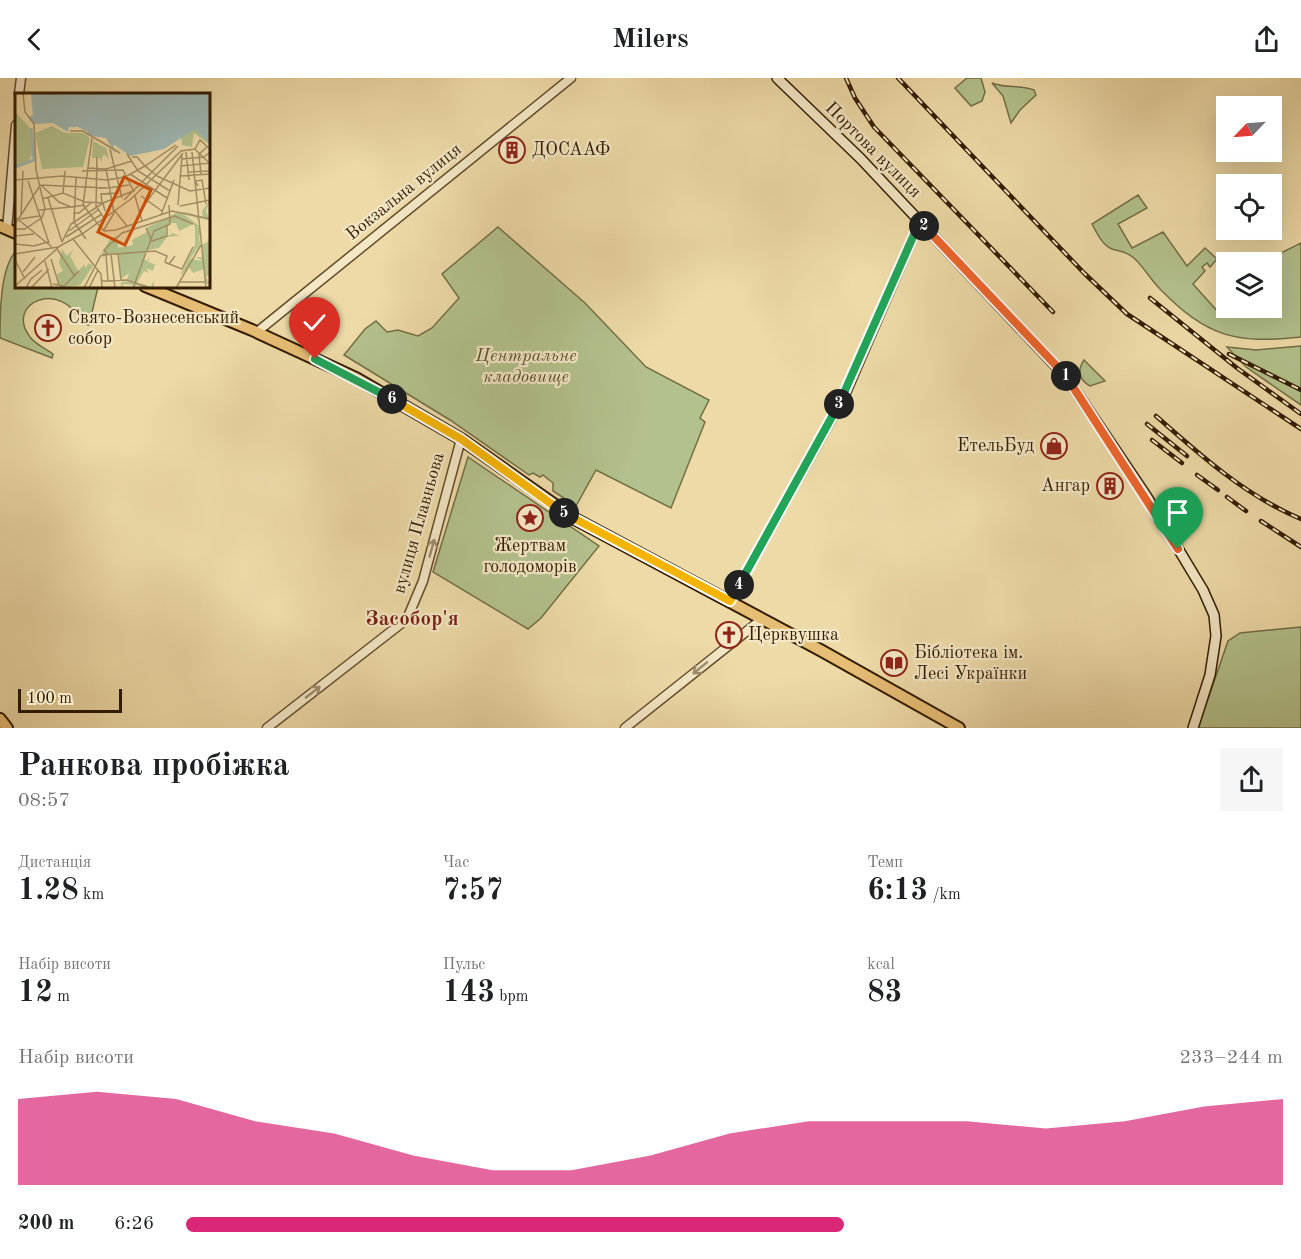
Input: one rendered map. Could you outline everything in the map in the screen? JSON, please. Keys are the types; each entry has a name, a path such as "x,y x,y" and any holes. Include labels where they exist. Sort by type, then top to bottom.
{"main road":[{"name":"Портова вулиця","path":"777,78 920,221 1068,378 1147,497 1203,590 1214,615 1216,636 1210,675 1193,728"},
{"path":"150,288 257,332 356,378 461,439 574,519 730,601 959,728"},
{"path":"0,719 7,728"}],"street":[{"path":"19,93 21,78"},
{"name":"Вокзальна вулиця","path":"257,332 571,78"},
{"path":"8,229 15,138"},
{"path":"730,601 846,393 920,221"},
{"name":"вулиця Плавньова","path":"267,728 406,620 423,581 461,439"},
{"path":"625,728 762,619"}],"green space":[{"path":"967,78 981,78 985,92 982,101 971,106 955,88"},
{"path":"992,83 1029,88 1034,90 1036,95 1020,110 1011,123 1003,96"},
{"path":"1138,195 1147,208 1118,224 1132,248 1163,232 1187,266 1205,248 1216,260 1210,267 1207,263 1202,267 1205,271 1193,284 1216,310 1216,318 1282,318 1282,252 1301,243 1301,337 1240,338 1208,327 1177,305 1157,286 1133,257 1105,245 1092,224"},
{"name":"Центральне кладовище","path":"498,227 585,303 646,367 709,400 700,418 705,422 671,508 596,470 576,506 553,491 553,483 543,475 540,477 533,473 529,475 450,420 344,355 365,329 376,321 387,332 398,330 418,336 432,328 459,298 442,274"},
{"path":"15,253 15,288 98,288 89,325 82,323 73,309 61,301 38,300 29,306 24,314 24,325 32,340 53,354 52,358 0,338 4,280"},
{"path":"1301,346 1301,405 1246,367 1227,347 1256,350"},
{"path":"1084,360 1105,381 1090,386 1083,381 1080,371"},
{"path":"468,457 599,546 541,618 528,629 433,572"},
{"path":"1301,627 1301,728 1198,728 1228,641 1240,633"}],"railway":[{"path":"846,78 855,98 874,127 1053,312"},
{"path":"898,78 1084,273 1127,314 1301,429"},
{"path":"1150,298 1237,368 1301,414"},
{"path":"1229,354 1301,390"},
{"path":"1156,416 1224,474 1261,499 1301,519"},
{"path":"1147,424 1187,456"},
{"path":"1152,440 1182,463"},
{"path":"1197,475 1218,490"},
{"path":"1227,497 1246,511"},
{"path":"1261,521 1301,547"}],"place":[{"name":"ДОСААФ","path":"512,150"},
{"name":"Свято-Вознесенський собор","path":"48,328"},
{"name":"ЕтельБуд","path":"1054,446"},
{"name":"Ангар","path":"1110,486"},
{"name":"Жертвам голодоморів","path":"530,518"},
{"name":"Церквушка","path":"729,635"},
{"name":"Бібліотека ім. Лесі Українки","path":"894,663"}],"district":[{"name":"Засобор'я","path":"412,619"}],"route":[{"path":"315,359 356,378 461,439 574,519 730,601 846,393 920,221 1068,378 1147,497 1178,549"}]}
